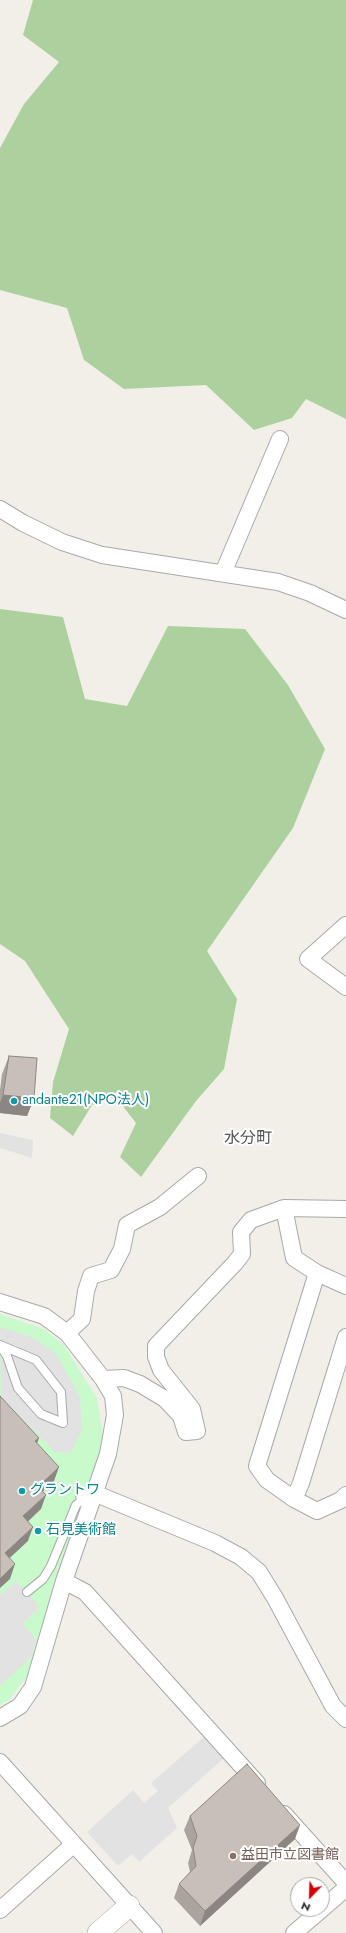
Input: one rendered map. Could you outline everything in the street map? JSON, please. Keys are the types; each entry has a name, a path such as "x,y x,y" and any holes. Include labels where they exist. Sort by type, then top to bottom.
{"street":[{"path":"223,573 280,438"},
{"path":"0,509 23,523 62,542 102,555 278,582 310,592 346,610"},
{"path":"346,925 308,959 346,987"},
{"path":"67,1333 82,1319 86,1291 91,1276 112,1270 122,1249 127,1226 160,1208 198,1176"},
{"path":"103,1379 124,1378 140,1384 165,1400 181,1416 186,1432 197,1431 192,1409 161,1370 156,1357 156,1346 242,1254 240,1232 251,1220 284,1208 346,1209"},
{"path":"284,1208 294,1258 316,1273 346,1286"},
{"path":"316,1273 257,1466 267,1480 294,1499 317,1511 342,1500 346,1495"},
{"path":"0,1302 44,1316 67,1333 103,1379 113,1396 115,1415 108,1454 64,1581 34,1687 20,1706 0,1718"},
{"path":"294,1499 302,1483 346,1337"},
{"path":"94,1493 215,1543 241,1557 259,1572 275,1598 333,1706 346,1719"},
{"path":"64,1581 85,1592 266,1794"},
{"path":"0,1762 154,1933"},
{"path":"277,1805 346,1882"},
{"path":"0,1910 74,1844"},
{"path":"330,1902 346,1888"},
{"path":"98,1933 129,1906"},
{"path":"294,1933 313,1917"}],"lane":[{"path":"0,1345 36,1360 61,1392 63,1423 41,1414 18,1388 7,1356 0,1345"},
{"path":"27,1592 44,1579 51,1566 76,1505 81,1501 80,1495 94,1493"}],"green space":[{"path":"33,0 346,0 346,419 306,399 292,418 254,430 206,385 124,389 84,360 67,308 0,290 0,148 24,104 59,62 23,35"},
{"path":"0,609 63,617 85,699 127,706 168,626 245,629 288,685 325,749 293,828 207,951 237,999 224,1069 196,1101 141,1177 120,1157 136,1123 115,1096 92,1105 73,1136 50,1118 53,1082 69,1029 25,961 0,944"},
{"name":"石見美術館","path":"0,1314 44,1329 63,1344 97,1398 103,1435 97,1465 26,1678 8,1701 0,1705"}],"shaded area":[{"path":"0,1133 33,1140 32,1158 0,1148"},
{"path":"0,1327 36,1339 56,1354 80,1397 82,1431 70,1453 55,1452 1,1397"},
{"path":"16,1581 40,1607 23,1624 37,1641 30,1658 0,1686 0,1595"},
{"path":"204,1737 224,1758 168,1808 177,1828 139,1862 132,1854 118,1866 87,1832 133,1790 144,1803 158,1791 151,1783"}],"building":[{"path":"9,1056 37,1058 34,1098 3,1095"},
{"name":"グラントワ","path":"0,1396 39,1438 35,1441 59,1467 38,1487 46,1495 23,1516 33,1527 5,1553 15,1564 0,1579"},
{"name":"益田市立図書館","path":"247,1764 300,1825 205,1911 179,1884 196,1866 193,1848 197,1836 190,1816"}],"place":[{"name":"andante21(NPO法人)","path":"14,1101"},
{"name":"グラントワ","path":"22,1491"},
{"name":"石見美術館","path":"38,1531"},
{"name":"益田市立図書館","path":"233,1856"}],"district":[{"name":"水分町","path":"248,1139"}]}
